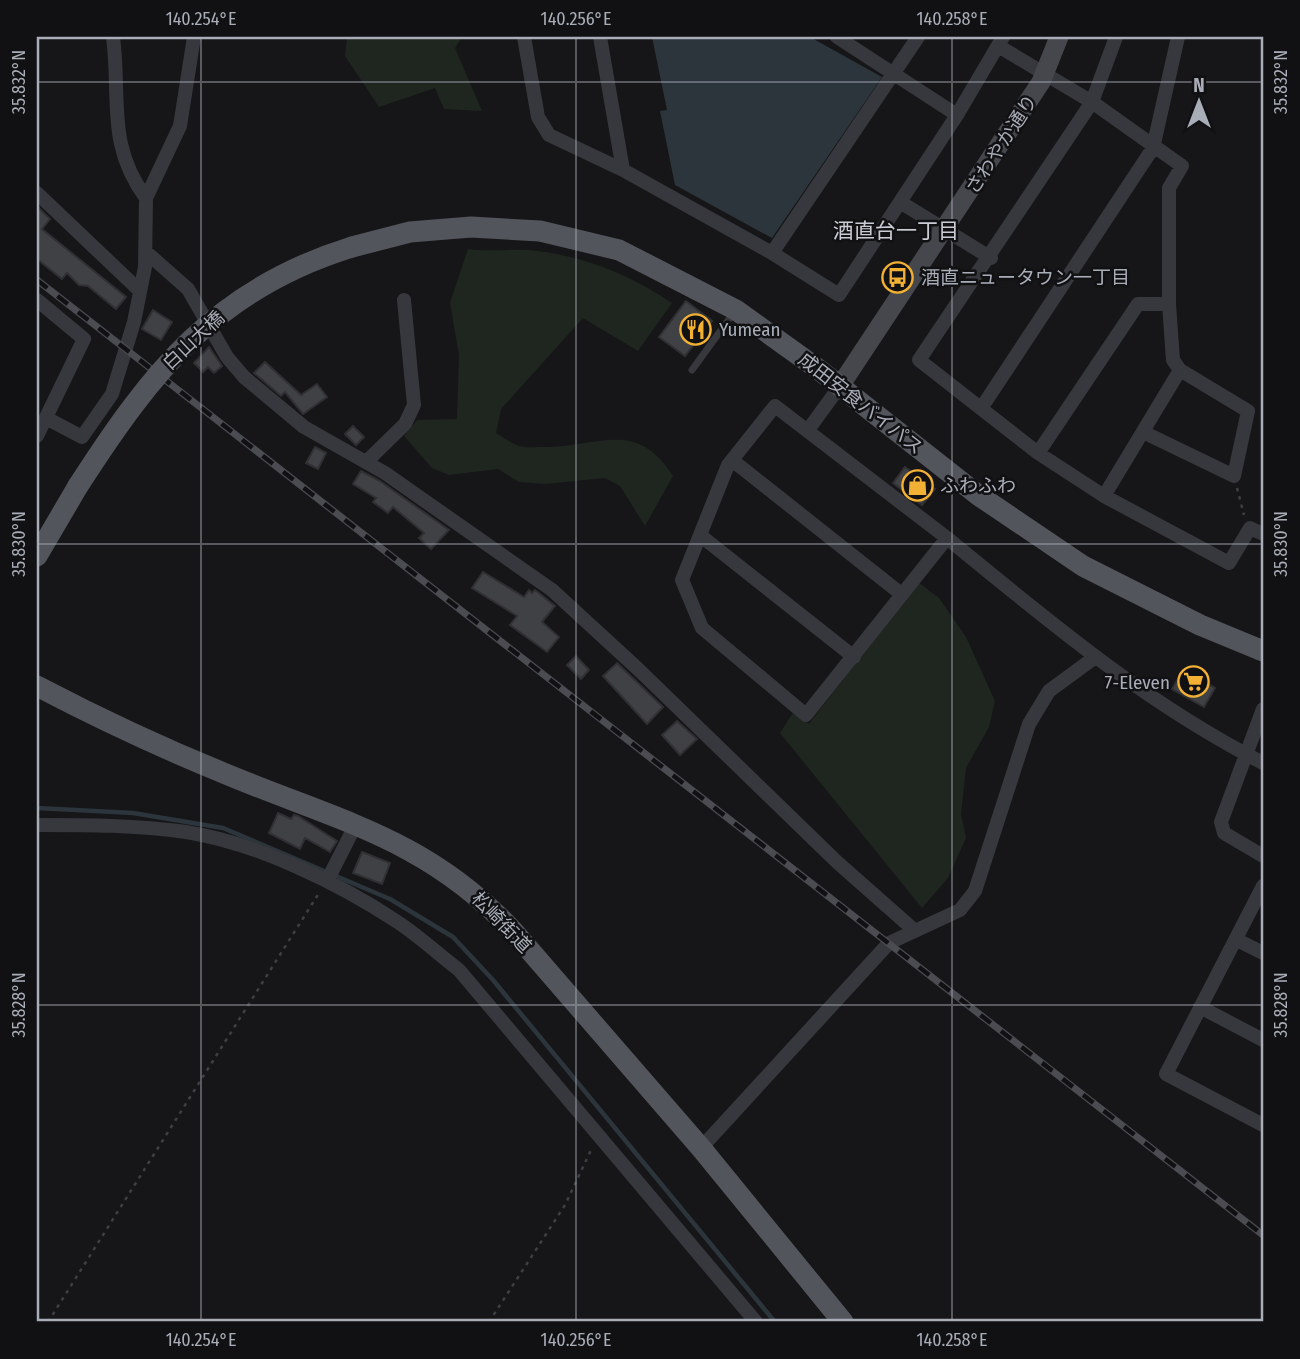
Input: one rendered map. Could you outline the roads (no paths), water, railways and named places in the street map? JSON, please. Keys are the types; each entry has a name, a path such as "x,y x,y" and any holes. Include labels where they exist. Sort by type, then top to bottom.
{"main road":[{"name":"成田安食バイパス","path":"352,247 436,228 540,231 619,250 736,310 840,386 886,428 1083,566 1200,625 1263,651"},
{"name":"白山大橋","path":"37,556 120,420 188,339 219,314 267,283 320,257 352,247"},
{"name":"松崎街道","path":"37,686 225,774 356,824 424,857 485,902 701,1148 843,1322"}],"street":[{"path":"113,37 118,140 125,164 146,198"},
{"path":"37,399 48,413 82,437 112,394 140,291 146,252 146,198 180,126 194,37"},
{"path":"526,37 538,117 545,131 623,170 772,253 839,295 1002,42 1182,166 1169,188 1169,304 1173,360 1180,370 1248,411 1234,476 1143,432"},
{"path":"600,37 623,170"},
{"path":"837,37 957,115"},
{"path":"772,253 918,37"},
{"name":"さわやか通り","path":"840,386 1046,73 1059,37"},
{"path":"1116,37 1092,102 990,258 919,360 1038,453 1104,496 1229,563 1250,528 1263,534"},
{"path":"982,407 1153,148 1178,37"},
{"path":"37,193 140,291"},
{"path":"900,202 990,258"},
{"path":"146,252 188,289 227,357 244,377 304,427 366,462 532,576 575,609 837,862 914,930"},
{"path":"37,300 84,339 37,436"},
{"path":"366,462 405,424 414,405 404,300"},
{"path":"1038,453 1138,304 1169,304"},
{"path":"1104,496 1180,370"},
{"path":"808,429 840,386"},
{"path":"947,538 900,593 854,657 806,715 702,628 682,580 732,460 775,406 947,538 1094,658 1157,703 1263,763"},
{"path":"732,460 900,593"},
{"path":"701,536 854,657"},
{"path":"701,1148 888,943 960,909 975,891 1029,724 1049,691 1094,658"},
{"path":"1263,709 1221,822 1224,833 1263,856"},
{"path":"37,825 112,824 188,833 331,874 399,922 459,970 756,1322"},
{"path":"331,874 356,824"},
{"path":"1263,886 1166,1074 1263,1125"},
{"path":"1237,940 1263,953"},
{"path":"1200,1007 1263,1040"}],"lane":[{"path":"692,370 736,310"}],"waterway":[{"path":"37,808 133,813 223,828 390,899 453,937 493,980 775,1322"}],"railway":[{"path":"37,280 1263,1235"}],"place":[{"name":"酒直ニュータウン一丁目","path":"898,277"},
{"name":"Yumean","path":"696,329"},
{"name":"ふわふわ","path":"917,485"},
{"name":"7-Eleven","path":"1193,682"}],"district":[{"name":"酒直台一丁目","path":"896,231"}]}
